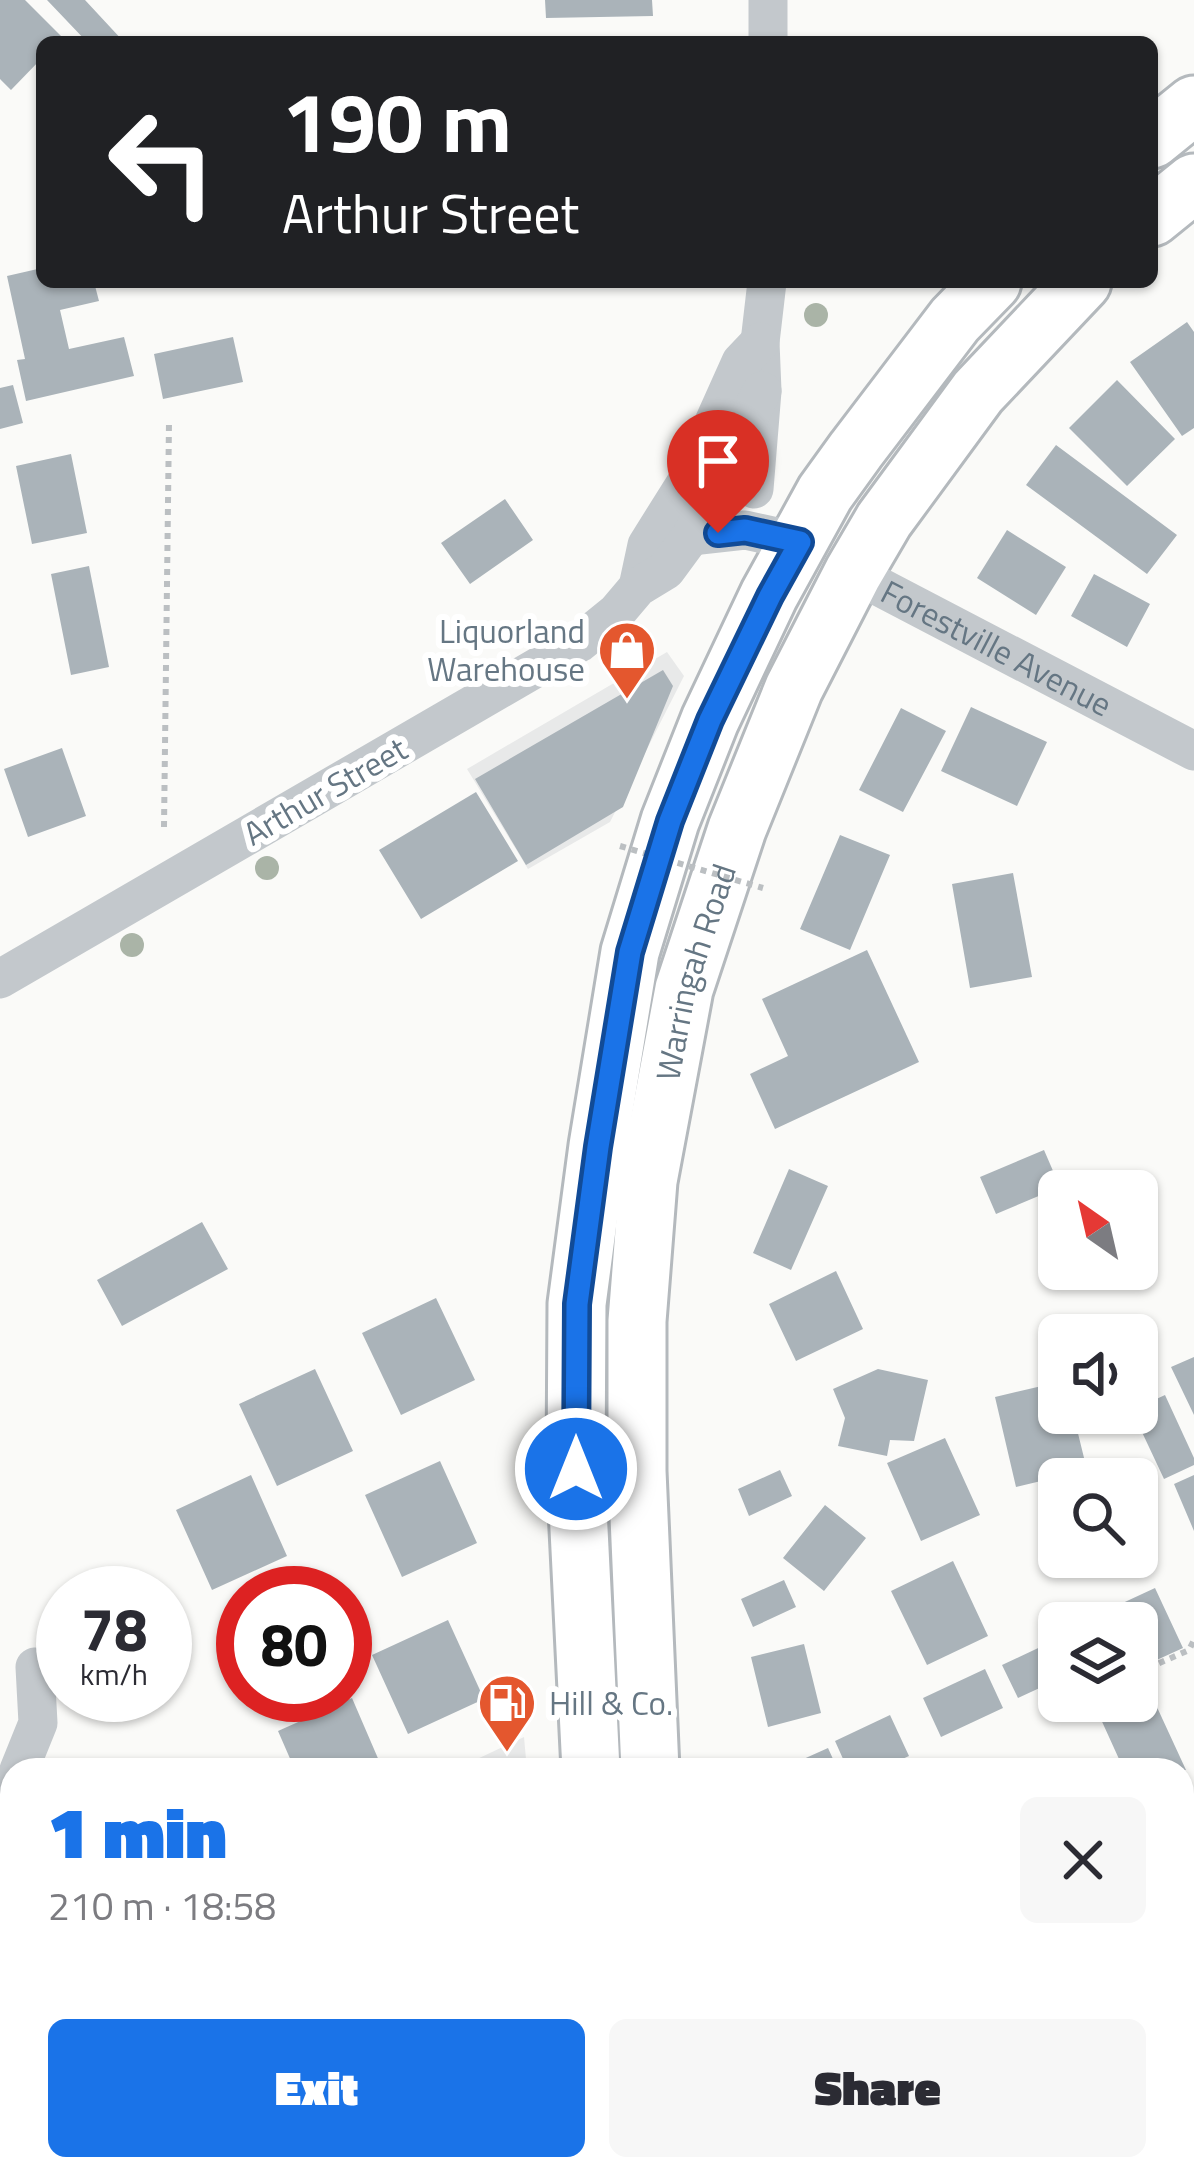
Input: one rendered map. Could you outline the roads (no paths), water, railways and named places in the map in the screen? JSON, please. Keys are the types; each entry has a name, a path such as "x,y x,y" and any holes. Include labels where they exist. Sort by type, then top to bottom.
{"highway":[{"path":"1158,134 1194,105"},
{"path":"1158,212 1194,183"},
{"name":"Warringah Road","path":"590,1758 576,1469 577,1304 630,952 670,821 710,720 770,596 825,494 908,379 986,288"},
{"name":"Warringah Road","path":"649,1758 637,1472 637,1321 648,1181 684,988 737,829 794,688 853,573 884,520 978,392 1076,288"},
{"name":"Forestville Avenue","path":"800,542 853,573"}],"street":[{"path":"768,0 768,36"},
{"path":"721,483 762,392 760,342 766,288"},
{"path":"721,483 741,362 760,342"},
{"path":"721,483 779,501 800,542"},
{"name":"Arthur Street","path":"0,979 540,667 598,628 638,587 666,570 721,483"},
{"name":"Arthur Street","path":"638,587 647,545 721,483"},
{"path":"691,536 745,530 800,542"},
{"name":"Forestville Avenue","path":"853,573 1194,751"},
{"path":"24,1758 38,1723 35,1667"}],"place":[{"name":"Liquorland Warehouse","path":"627,701"},
{"name":"Hill & Co.","path":"507,1754"}]}
